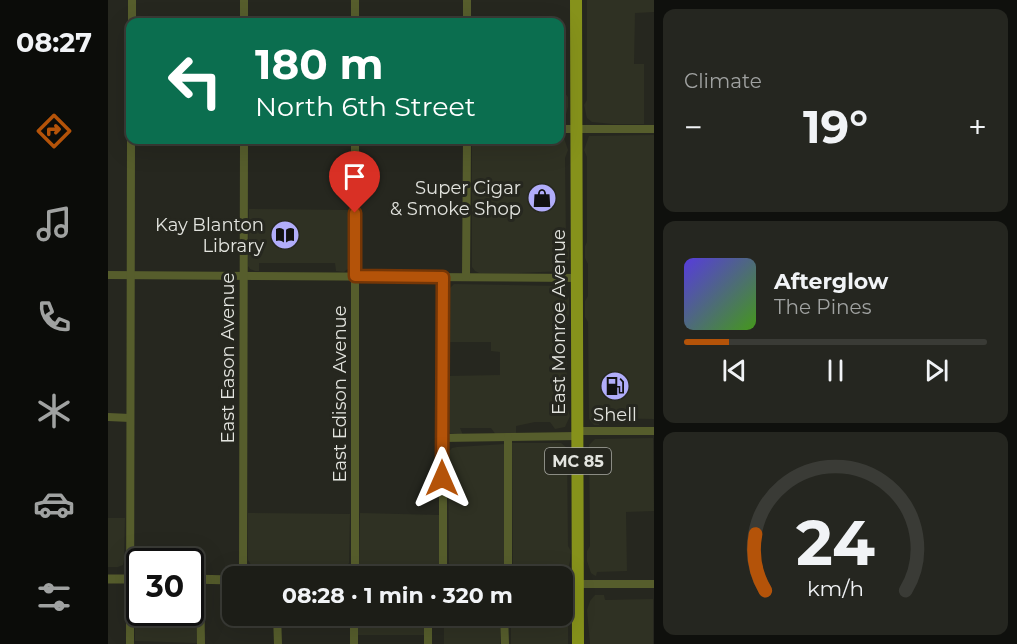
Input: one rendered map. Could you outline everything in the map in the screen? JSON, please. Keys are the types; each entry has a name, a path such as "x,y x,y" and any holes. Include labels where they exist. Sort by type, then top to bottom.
{"main road":[{"name":"East Monroe Avenue","path":"576,0 578,644"}],"street":[{"path":"132,0 132,18"},
{"path":"244,0 244,18"},
{"path":"355,0 355,18"},
{"path":"467,0 467,18"},
{"path":"564,129 654,129"},
{"path":"129,548 131,144"},
{"name":"East Eason Avenue","path":"243,566 244,144"},
{"name":"East Edison Avenue","path":"355,144 355,566"},
{"path":"466,277 467,144"},
{"path":"108,275 578,278"},
{"path":"443,277 443,566"},
{"path":"108,417 130,417"},
{"path":"442,438 654,430"},
{"path":"508,437 508,566"},
{"path":"108,579 126,579"},
{"path":"204,579 222,580"},
{"path":"573,584 654,584"},
{"path":"130,626 130,644"},
{"path":"199,626 201,644"},
{"path":"278,626 278,644"},
{"path":"354,626 354,644"},
{"path":"428,626 428,644"},
{"path":"504,626 505,644"}],"shaded area":[{"path":"587,0 654,0 654,12 635,13 634,64 644,64 644,124 592,122 587,118 584,105 587,100"},
{"path":"564,46 565,93 568,97 565,118"},
{"path":"654,135 654,419 599,418 599,425 594,425 589,419 588,322 585,317 585,301 588,296 588,264 585,258 587,157 584,150 589,136"},
{"path":"564,138 568,150 565,158 566,243 569,248 569,259 564,271 479,273 472,267 472,144 564,144"},
{"path":"249,209 350,210 350,267 344,272 336,271 335,263 259,263 259,271 250,269 248,266"},
{"path":"454,284 559,286 564,288 569,298 569,315 566,319 567,407 570,416 565,427 555,429 550,422 535,422 516,426 516,434 496,435 491,428 460,428 463,435 450,433 448,430 447,376 500,375 500,352 491,351 491,342 446,342 448,290"},
{"path":"653,438 654,511 626,512 627,571 597,572 596,576 591,573 587,561 587,551 590,546 589,445 595,439"},
{"path":"512,443 561,443 567,448 568,546 571,551 569,566 513,566"},
{"path":"505,444 505,566 450,566 449,563 448,453 452,448"},
{"path":"248,513 350,514 347,566 252,566 248,560"},
{"path":"360,513 440,515 439,566 359,565"},
{"path":"108,518 125,518 124,560 123,565 118,567 108,567"},
{"path":"595,595 604,595 605,600 653,599 653,644 590,644 587,610"},
{"path":"135,626 197,626 197,643 135,641"},
{"path":"358,626 424,626 424,635 357,635"},
{"path":"444,626 500,626 500,644 444,644"},
{"path":"511,626 568,626 568,644 511,644"}],"place":[{"name":"Super Cigar & Smoke Shop","path":"542,198"},
{"name":"Kay Blanton Library","path":"285,235"},
{"name":"Shell","path":"615,386"}],"route":[{"path":"355,213 355,276 443,277 442,478"}]}
